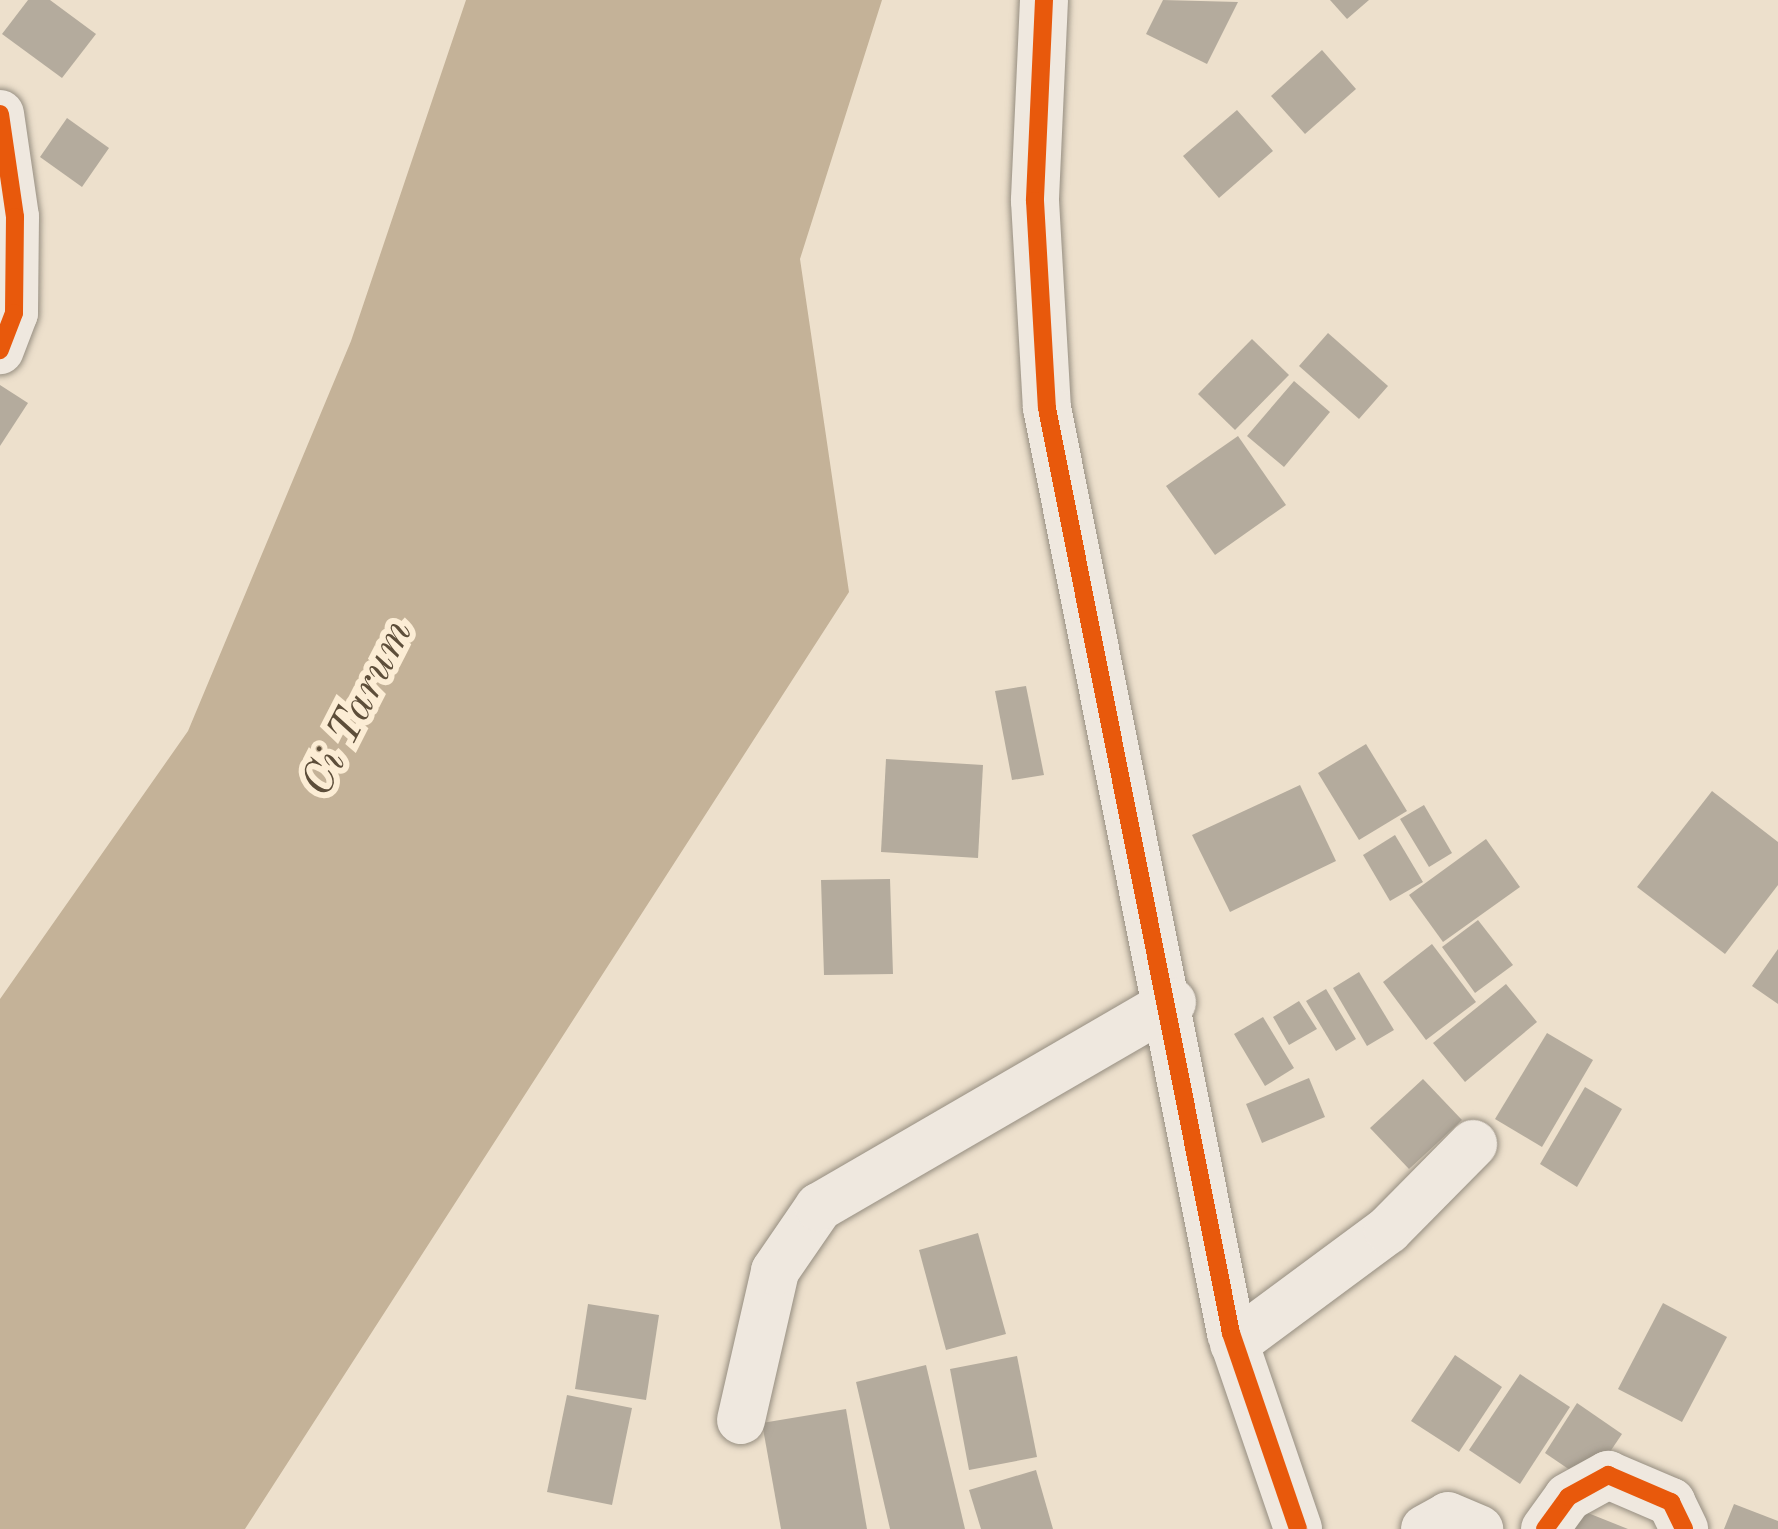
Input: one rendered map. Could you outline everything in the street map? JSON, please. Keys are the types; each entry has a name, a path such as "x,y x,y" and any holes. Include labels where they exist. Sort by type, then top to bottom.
{"street":[{"path":"1044,0 1035,201 1047,408 1172,1002 1234,1343 1298,1529"},
{"path":"0,114 15,217 14,313 0,350"},
{"path":"741,1420 775,1271 800,1225 867,1173 1172,1002"},
{"path":"1234,1343 1388,1230 1473,1144"},
{"path":"1545,1529 1568,1497 1608,1475 1672,1502 1684,1529"},
{"path":"1425,1529 1448,1516 1479,1529"}],"water":[{"name":"Ci Tarum","path":"466,0 882,0 800,259 849,592 245,1529 0,1529 0,999 188,731 351,341"}],"building":[{"path":"28,0 50,0 96,34 62,78 2,34"},
{"path":"1163,0 1238,2 1207,64 1146,34"},
{"path":"1330,0 1369,0 1347,19"},
{"path":"1322,50 1356,89 1305,134 1271,96"},
{"path":"1237,110 1273,151 1219,198 1183,156"},
{"path":"67,118 109,148 82,187 40,157"},
{"path":"1328,333 1388,386 1359,419 1299,366"},
{"path":"1252,339 1289,375 1235,430 1198,394"},
{"path":"1294,381 1330,412 1284,467 1247,436"},
{"path":"0,385 28,403 0,446"},
{"path":"1238,436 1286,505 1215,555 1166,486"},
{"path":"1026,686 1044,775 1012,780 995,691"},
{"path":"1366,744 1407,811 1359,840 1318,773"},
{"path":"886,759 983,765 978,858 881,852"},
{"path":"1300,785 1336,861 1230,912 1192,835"},
{"path":"1712,791 1778,842 1778,885 1725,954 1637,887"},
{"path":"1424,805 1452,853 1429,867 1400,819"},
{"path":"1395,835 1423,882 1390,901 1363,855"},
{"path":"1486,839 1520,887 1443,942 1409,895"},
{"path":"890,879 893,974 824,975 821,880"},
{"path":"1478,920 1513,965 1475,993 1442,947"},
{"path":"1432,944 1476,1002 1426,1040 1383,982"},
{"path":"1778,949 1778,1004 1752,986"},
{"path":"1359,972 1394,1030 1367,1046 1333,988"},
{"path":"1506,984 1537,1022 1465,1082 1433,1043"},
{"path":"1326,989 1356,1039 1336,1051 1306,1001"},
{"path":"1299,1001 1317,1029 1289,1045 1273,1017"},
{"path":"1263,1017 1294,1068 1265,1086 1234,1034"},
{"path":"1547,1033 1593,1060 1542,1147 1495,1119"},
{"path":"1309,1078 1325,1117 1262,1143 1246,1104"},
{"path":"1423,1079 1462,1120 1409,1169 1370,1128"},
{"path":"1585,1087 1622,1109 1577,1187 1540,1164"},
{"path":"978,1233 1006,1334 946,1350 919,1250"},
{"path":"1663,1303 1727,1337 1682,1422 1618,1389"},
{"path":"588,1304 659,1315 646,1400 575,1389"},
{"path":"1455,1355 1502,1387 1459,1452 1411,1421"},
{"path":"1017,1356 1037,1457 969,1470 950,1369"},
{"path":"926,1365 965,1529 890,1529 856,1382"},
{"path":"1520,1374 1570,1407 1520,1484 1469,1450"},
{"path":"567,1395 632,1408 612,1505 547,1492"},
{"path":"1577,1403 1622,1434 1589,1483 1545,1453"},
{"path":"846,1409 867,1529 781,1529 762,1423"},
{"path":"1036,1470 1053,1529 981,1529 969,1490"},
{"path":"1734,1504 1778,1521 1778,1529 1724,1529"},
{"path":"1583,1511 1628,1529 1575,1529"}],"cycle path":[{"path":"1044,0 1035,201 1047,408 1231,1333 1298,1529"},
{"path":"0,114 15,217 14,313 0,350"},
{"path":"1545,1529 1568,1497 1608,1475 1671,1502 1684,1529"}]}
